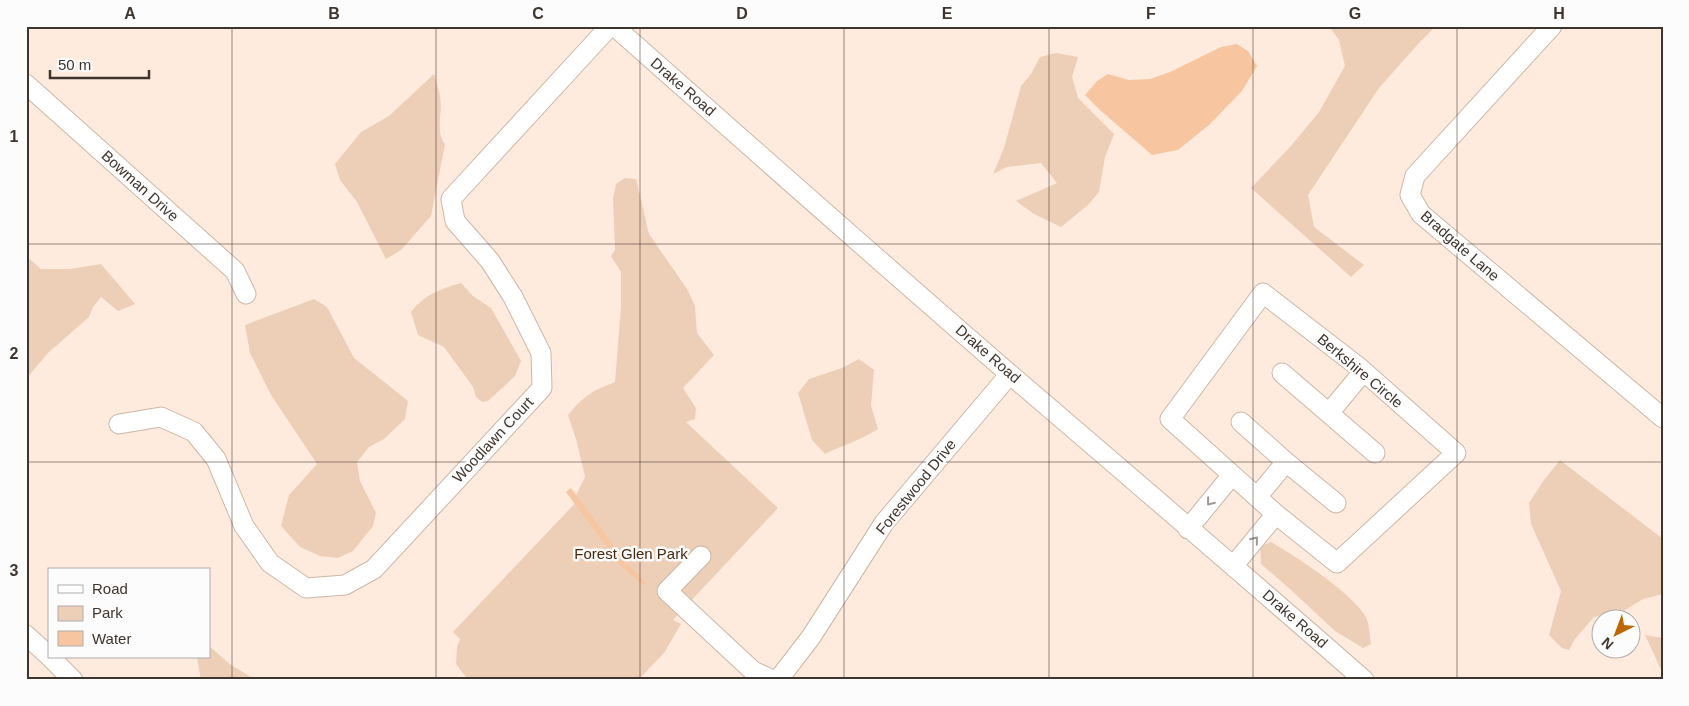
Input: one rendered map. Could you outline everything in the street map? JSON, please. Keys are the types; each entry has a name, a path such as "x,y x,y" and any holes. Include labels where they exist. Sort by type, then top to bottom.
{"street":[{"name":"Drake Road","path":"612,26 1364,680"},
{"name":"Woodlawn Court","path":"119,424 161,418 194,432 216,460 244,526 270,562 306,588 345,585 374,569 542,388 541,353 512,297 490,261 455,221 451,199 612,26"},
{"name":"Bradgate Lane","path":"1552,26 1415,176 1410,195 1421,214 1663,418"},
{"name":"Bowman Drive","path":"26,84 235,271 246,294"},
{"name":"Berkshire Circle","path":"1232,475 1170,419 1263,293 1363,372 1456,453 1336,563 1276,514"},
{"path":"1329,413 1363,372"},
{"path":"1282,373 1375,453"},
{"name":"Forestwood Drive","path":"778,680 811,638 884,523 1010,374"},
{"path":"1241,422 1336,503"},
{"path":"1257,497 1286,462"},
{"path":"1188,528 1232,475 1276,514 1234,565"},
{"path":"701,556 667,591 753,671 773,680"},
{"path":"27,638 48,656"},
{"path":"50,658 74,680"}],"green space":[{"path":"1329,26 1436,26 1379,88 1308,195 1314,227 1364,265 1351,277 1251,188 1290,147 1319,112 1345,66 1339,40"},
{"path":"1056,53 1078,57 1072,77 1078,98 1114,134 1105,157 1099,192 1088,205 1061,227 1034,214 1016,201 1057,183 1041,163 1007,167 993,174 1004,148 1021,86 1031,74 1040,57"},
{"path":"434,74 441,103 440,134 445,144 431,216 401,250 386,259 357,202 340,180 335,164 361,132 389,116"},
{"name":"Forest Glen Park","path":"625,178 636,179 649,234 687,289 695,306 697,333 714,355 683,388 696,408 695,419 686,422 778,508 673,620 681,624 664,653 638,680 468,680 456,664 457,647 460,639 453,632 579,499 576,495 585,477 568,415 589,394 615,382 621,307 621,272 611,256 615,250 613,199 616,184"},
{"path":"26,256 41,269 70,269 101,264 135,304 118,311 101,297 93,307 89,317 48,353 26,379"},
{"path":"461,283 473,296 491,308 521,361 515,376 488,401 482,402 476,397 473,387 444,347 418,335 411,312 421,301 433,293"},
{"path":"314,299 327,307 354,358 408,401 405,419 384,439 369,447 357,462 360,481 376,513 373,526 353,551 338,558 320,556 300,547 281,526 289,495 317,464 271,395 250,353 245,325"},
{"path":"859,359 874,370 871,406 878,429 825,454 812,440 798,393 809,379 842,368"},
{"path":"1560,460 1663,539 1663,594 1643,599 1628,608 1592,608 1592,619 1575,639 1569,650 1562,648 1549,635 1561,591 1531,524 1529,503"},
{"path":"1271,542 1320,574 1356,604 1367,621 1371,644 1363,648 1335,631 1261,564 1260,546"},
{"path":"1645,635 1663,638 1663,674"},
{"path":"210,647 231,665 256,680 201,680 197,658 210,658"}],"water":[{"path":"1237,44 1248,51 1257,66 1242,91 1209,125 1178,150 1152,155 1085,95 1097,81 1108,74 1129,80 1150,79 1170,72 1221,47"},
{"path":"571,488 623,559 646,583 643,585 619,564 566,492"}]}
